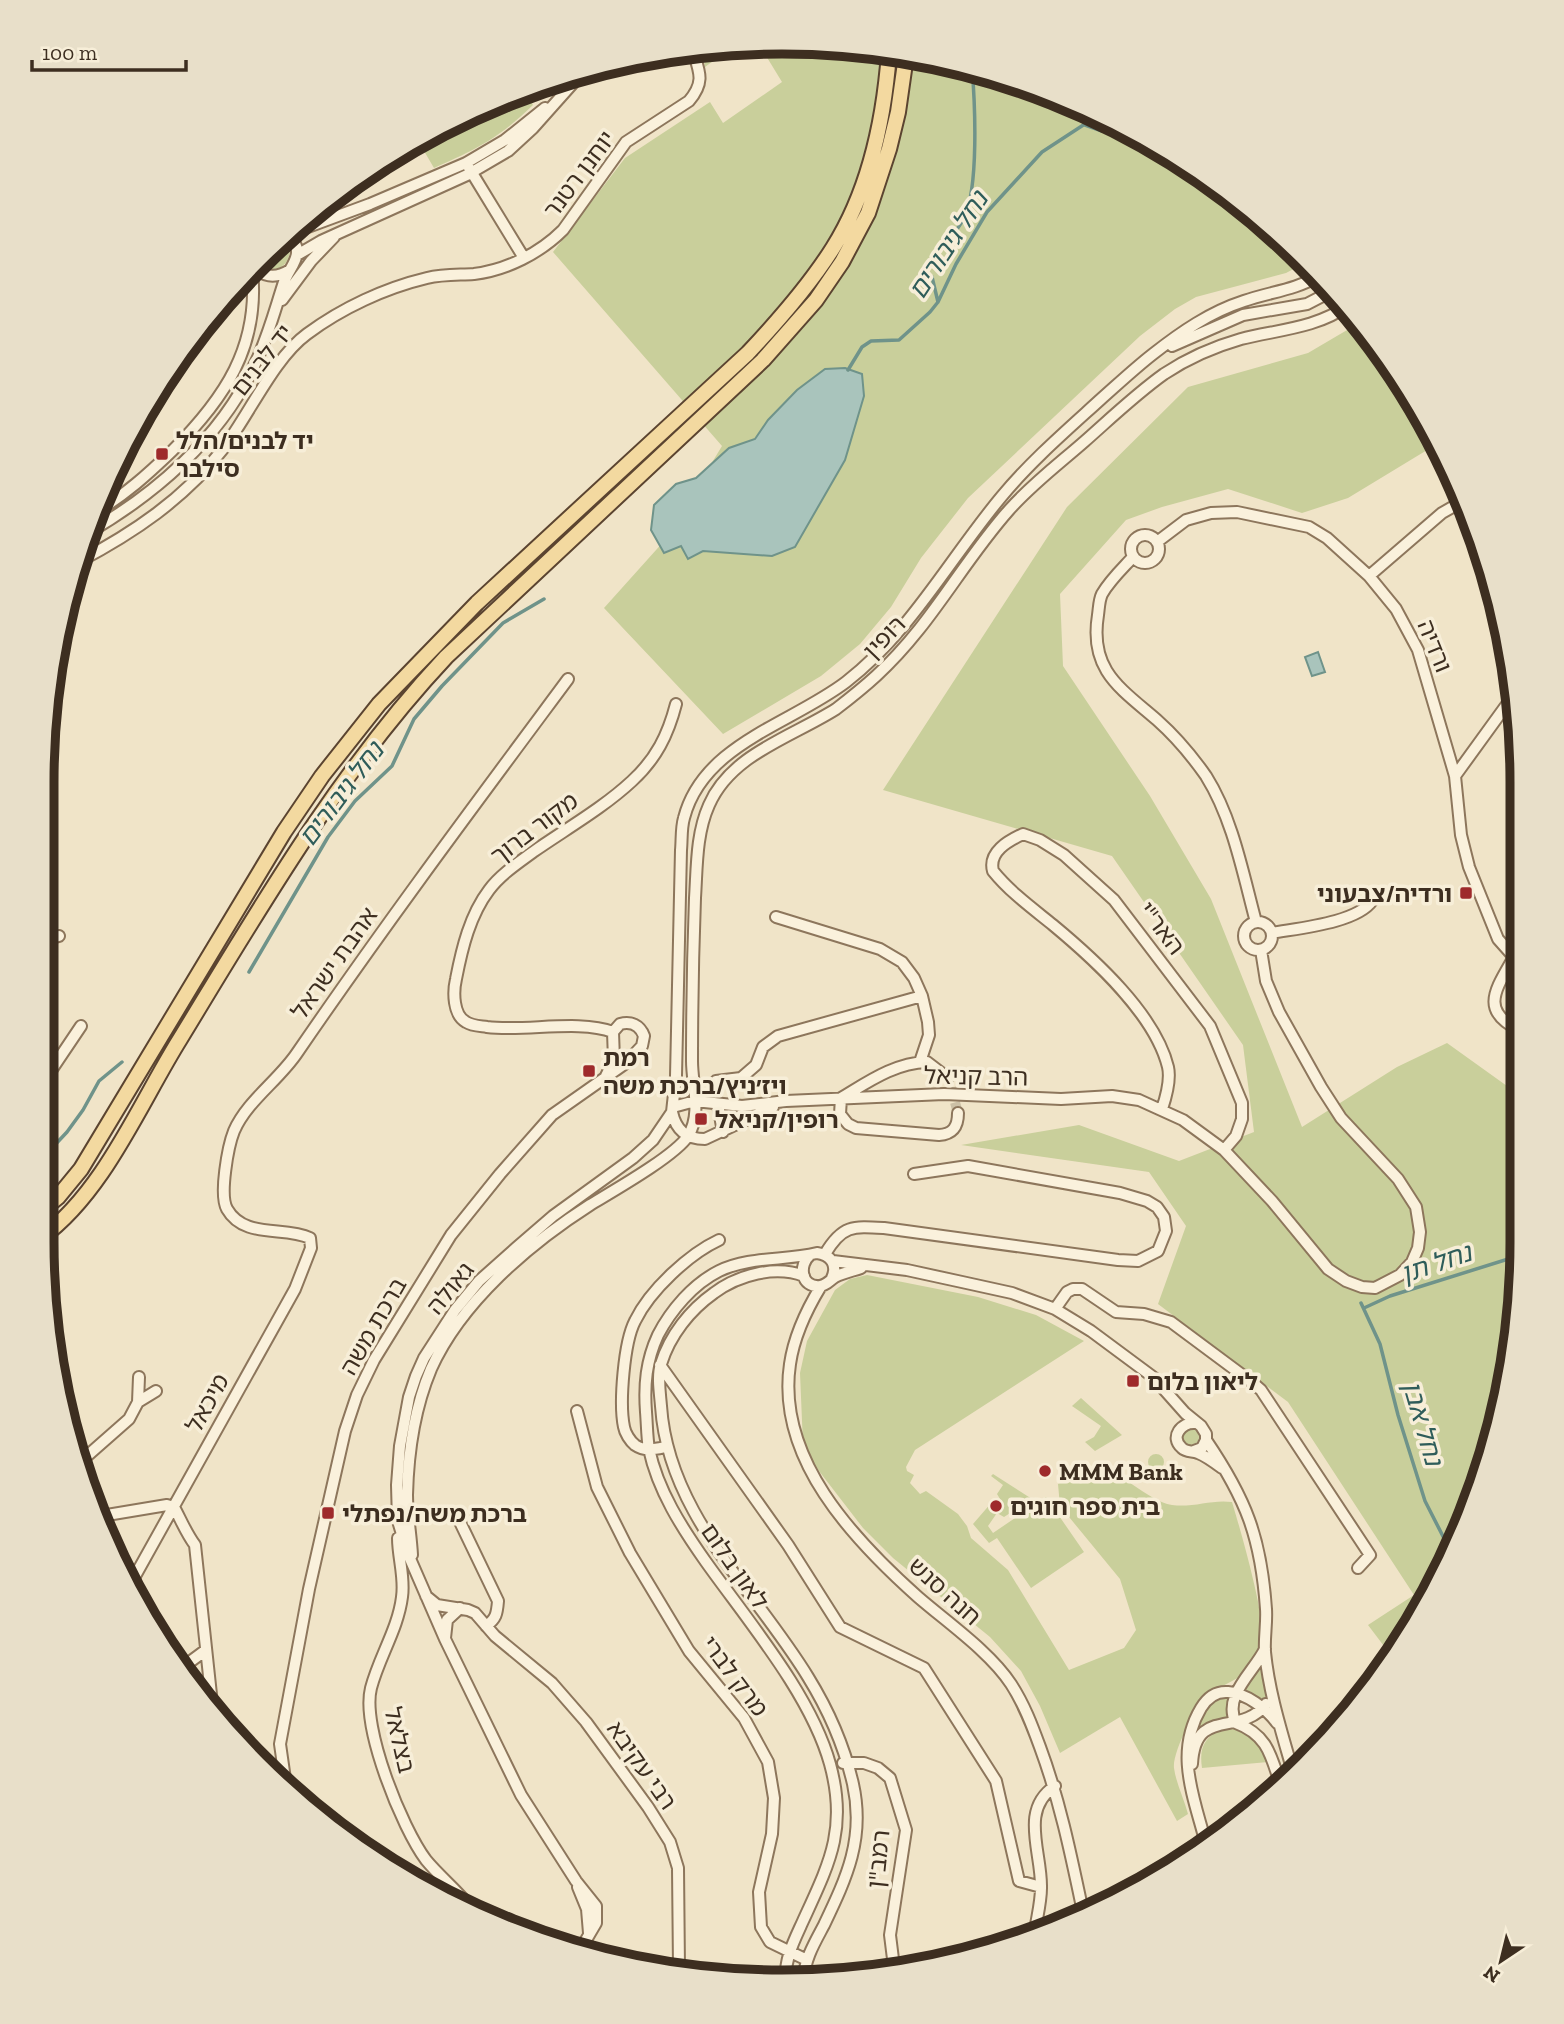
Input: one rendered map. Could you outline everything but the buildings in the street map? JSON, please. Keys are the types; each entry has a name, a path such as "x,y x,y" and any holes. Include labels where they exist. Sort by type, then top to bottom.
{"main road":[{"path":"54,1200 81,1169 284,832 322,776 379,704 477,603 748,353 780,319 813,276 834,246 851,213 865,176 879,131 888,62"},
{"path":"54,1228 101,1171 297,848 347,776 408,697 446,657 762,360 816,300 842,262 868,212 890,149 905,65"}],"street":[{"name":"יוחנן רטנר","path":"524,258 551,242 564,230 626,142 689,101 697,92 701,81 695,59"},
{"path":"294,242 297,256 339,232 508,151 571,86"},
{"path":"469,168 524,258"},
{"path":"312,227 469,168"},
{"path":"274,315 296,280 339,232"},
{"name":"יד לבנים","path":"102,524 172,475 235,401 268,335 284,281 297,256"},
{"name":"יד לבנים","path":"91,555 156,516 194,483 224,448 287,354 306,335 351,307 417,280 496,270 524,258"},
{"path":"262,273 276,276 290,270"},
{"name":"יד לבנים","path":"111,502 134,487 193,429 222,393 235,370 249,333 254,281"},
{"name":"רופין","path":"673,1109 684,818 698,786 714,765 738,747 823,699 876,656 907,624 1003,494 1067,430 1151,355 1202,318 1244,301 1296,288 1310,281"},
{"path":"1151,355 1243,315 1307,304 1323,295"},
{"name":"רופין","path":"688,1136 694,1122 695,1101 692,1076 694,934 700,831 709,804 720,784 743,762 837,708 875,677 919,633 1012,507 1163,375 1197,354 1241,339 1300,327 1338,313"},
{"path":"1369,576 1442,513 1455,506"},
{"name":"ורדיה","path":"1157,542 1186,520 1211,513 1237,512 1309,527 1327,538 1369,576 1396,609 1418,650 1455,776 1461,835 1469,866 1498,939 1510,952"},
{"path":"1147,535 1157,542 1158,553 1151,561 1143,563 1133,557 1130,549 1135,538 1147,535"},
{"path":"1133,557 1101,596 1096,624 1099,653 1108,675 1130,699 1157,720 1184,747 1207,777 1232,834 1256,922"},
{"name":"אהבת ישראל","path":"310,1238 300,1233 252,1228 227,1209 223,1195 229,1146 234,1131 241,1118 291,1063 373,942 568,679"},
{"name":"מקור ברוך","path":"613,1032 596,1026 506,1029 475,1025 460,1016 455,1005 455,985 463,944 478,906 490,888 515,865 631,782 652,760 669,732 676,704"},
{"path":"1455,776 1506,706"},
{"name":"האר\"י","path":"1162,1109 1168,1069 1158,1041 1140,1012 1105,974 1021,900 993,871 991,866 1000,848 1023,834 1040,840 1064,855 1114,900 1210,1026 1242,1103 1242,1119 1236,1136 1224,1150"},
{"path":"1272,933 1350,916 1367,908 1371,901"},
{"path":"776,917 880,949 902,962 914,978 922,996 929,1035 920,1062"},
{"path":"1256,922 1268,926 1272,933 1270,944 1261,950 1250,948 1244,937 1246,929 1256,922"},
{"path":"54,937 59,936"},
{"path":"1162,1109 1224,1150 1272,1201 1328,1269 1346,1282 1375,1288 1400,1275 1412,1262 1418,1248 1420,1232 1416,1207 1398,1179 1341,1118 1321,1087 1279,1012 1266,981 1261,950"},
{"path":"1510,969 1496,989 1493,1006 1510,1024"},
{"path":"716,1082 741,1077 756,1065 763,1047 778,1036 922,996"},
{"path":"606,1076 613,1065 615,1047 612,1037 616,1027 630,1023 639,1027 643,1042 634,1053 623,1054 615,1047"},
{"path":"54,1067 81,1026"},
{"name":"ברכת משה","path":"284,1773 280,1744 309,1589 345,1431 357,1395 374,1360 451,1235 500,1174 552,1115 619,1069 634,1053"},
{"path":"944,1075 927,1062 891,1069 841,1098 840,1114 848,1124 856,1128 948,1134 958,1122 958,1113"},
{"name":"הרב קניאל","path":"673,1109 695,1101 742,1107 786,1101 944,1094 1061,1099 1112,1096 1139,1100 1162,1109"},
{"name":"הרב קניאל","path":"688,1136 705,1139 786,1101"},
{"path":"718,1105 723,1132"},
{"path":"673,1109 676,1125 688,1136"},
{"name":"גאולה","path":"584,1942 596,1923 598,1911 521,1794 445,1639 402,1540 398,1521 397,1485 404,1421 416,1376 432,1345 479,1281 553,1216 645,1149 673,1109"},
{"name":"גאולה","path":"414,1568 408,1516 409,1472 418,1408 440,1351 487,1289 523,1254 569,1219 676,1149 688,1136"},
{"path":"832,1278 835,1270 829,1258 838,1235 856,1226 1138,1261 1158,1251 1166,1231 1164,1217 1157,1207 1120,1193 968,1166 914,1174"},
{"name":"מיכאל","path":"135,1574 295,1289 312,1248 310,1238"},
{"path":"666,1447 649,1450 635,1445 624,1429 627,1347 635,1321 652,1296 676,1270 706,1246 719,1240"},
{"path":"867,1267 832,1278 821,1286 806,1280 802,1267 810,1255 817,1253 867,1267 907,1270 1012,1293 1055,1309 1153,1377 1195,1423 1204,1429 1206,1440 1227,1472 1249,1517 1260,1551 1266,1611 1265,1649 1271,1693 1290,1763"},
{"name":"לאון בלום","path":"787,1970 789,1952 825,1872 838,1826 830,1764 814,1720 791,1683 676,1517 649,1450 645,1380 651,1350 666,1320 695,1287 719,1271 748,1261 810,1255"},
{"name":"לאון בלום","path":"806,1280 792,1272 774,1272 752,1275 723,1286 694,1307 675,1334 660,1365 661,1415 666,1447 692,1509 806,1674 829,1712 847,1762 856,1802 858,1829 850,1864 807,1960 806,1969"},
{"name":"חנה סנש","path":"806,1280 808,1309"},
{"name":"חנה סנש","path":"821,1286 808,1309 790,1364 790,1415 800,1448 822,1490 843,1520 872,1552 990,1660 1010,1682 1026,1710 1055,1786 1081,1905"},
{"path":"1055,1309 1067,1292 1083,1289 1116,1312 1143,1314 1171,1322 1253,1383 1261,1390 1370,1555 1358,1568"},
{"path":"660,1365 788,1545 840,1627 924,1668 996,1781 1019,1881 1041,1887"},
{"path":"87,1456 129,1419 138,1402 139,1377"},
{"path":"138,1402 156,1391"},
{"path":"1172,1399 1180,1428"},
{"name":"מרק לברי","path":"577,1411 597,1487 630,1553 689,1651 744,1718 768,1762 774,1798 772,1834 759,1892 761,1927 770,1942 807,1960"},
{"path":"1195,1423 1185,1424 1180,1428 1177,1436 1179,1444 1185,1450 1194,1451 1227,1472"},
{"path":"1194,1451 1202,1448 1206,1440"},
{"path":"108,1515 167,1505 173,1507 195,1545 211,1692"},
{"name":"בצלאל","path":"398,1521 403,1594 371,1689 370,1723 389,1787 412,1838 458,1894"},
{"path":"460,1522 498,1601 494,1620 486,1626"},
{"name":"רבי עקיבא","path":"426,1596 438,1605 460,1608 475,1614 503,1644 552,1683 626,1775 670,1842 678,1868 679,1963"},
{"path":"445,1639 444,1626 460,1608"},
{"path":"1265,1649 1236,1694 1231,1708 1236,1723 1260,1736 1268,1748 1277,1775"},
{"path":"189,1663 206,1650"},
{"path":"1203,1834 1186,1754 1190,1728 1201,1708 1211,1696 1220,1692 1236,1694 1263,1708 1281,1732"},
{"path":"1192,1791 1192,1759 1198,1739 1217,1724 1236,1723 1254,1717 1263,1708 1271,1693"},
{"name":"רמב\"ן","path":"830,1764 864,1763 878,1768 890,1778 906,1830 890,1935 893,1961"},
{"path":"1036,1923 1041,1887 1034,1825 1036,1810 1040,1798 1055,1786"}],"green space":[{"path":"765,55 877,60 924,68 1016,93 1104,129 1146,152 1225,205 1297,267 1286,273 1196,297 1175,309 1140,336 968,498 921,558 891,607 860,644 821,676 723,734 604,608 665,540 722,446 553,252 625,158 710,102 723,123 782,82"},
{"path":"718,57 705,67 704,59"},
{"path":"530,100 533,105 509,127 463,155 434,168 423,149 460,129"},
{"path":"288,248 287,261 280,268 266,268"},
{"path":"1350,328 1387,378 1429,449 1348,498 1302,513 1228,489 1126,520 1060,594 1063,666 1150,796 1211,899 1302,1127 1397,1067 1447,1043 1510,1087 1508,1290 1496,1384 1471,1476 1454,1520 1435,1564 1385,1648 1368,1625 1414,1595 1288,1402 1158,1304 1186,1226 1149,1172 961,1145 1079,1125 1179,1161 1254,1132 1243,1045 1112,856 883,790 1067,507 1188,387 1308,353"},
{"path":"867,1275 978,1297 1036,1315 1084,1341 915,1450 906,1467 907,1471 914,1475 910,1483 920,1494 926,1491 958,1514 967,1526 971,1538 1008,1570 1069,1670 1124,1648 1136,1630 1120,1579 1060,1506 1058,1484 1084,1470 1098,1468 1119,1476 1161,1502 1172,1505 1232,1502 1258,1600 1262,1649 1247,1671 1206,1698 1187,1728 1177,1751 1174,1768 1188,1814 1177,1821 1120,1717 1060,1753 1040,1706 1021,1671 990,1637 893,1558 863,1528 819,1471 803,1445 800,1373 807,1341 835,1290 850,1279"},
{"path":"1081,1398 1122,1435 1095,1451 1085,1442 1094,1437 1101,1426 1072,1406"},
{"path":"1188,1429 1194,1429 1199,1437 1197,1443 1188,1445 1183,1440 1183,1434"},
{"path":"1153,1454 1159,1454 1164,1462 1162,1468 1153,1470 1148,1465 1148,1459"},
{"path":"993,1474 1032,1499 1004,1517 997,1513 988,1526 993,1533 1046,1497 1084,1552 1031,1588 997,1538 989,1543 973,1524 992,1502 1000,1499 997,1494 1003,1485 991,1476"},
{"path":"1264,1660 1268,1692 1262,1703 1240,1692"},
{"path":"1223,1696 1231,1696 1230,1720 1199,1733 1195,1729 1203,1714 1213,1701"},
{"path":"1222,1728 1239,1730 1251,1736 1261,1747 1268,1762 1202,1768 1204,1744"}],"water":[{"path":"845,368 862,374 864,396 845,460 795,547 772,556 703,551 688,559 681,546 664,553 651,530 654,505 676,484 696,478 729,448 755,439 768,420 797,390 825,369"},
{"path":"1318,652 1325,672 1312,676 1305,657"}],"waterway":[{"path":"930,267 960,225 969,204 975,145 973,80"},
{"name":"נחל גיבורים","path":"848,370 862,347 871,341 899,340 930,312 987,212 1042,152 1088,122"},
{"path":"1085,125 1106,130"},
{"path":"932,277 938,302"},
{"name":"נחל גיבורים","path":"249,972 328,837 355,801 392,766 414,719 503,623 544,599"},
{"path":"54,1146 83,1110 99,1081 122,1062"},
{"name":"נחל תן","path":"1364,1308 1390,1296 1509,1259"},
{"name":"נחל אבן","path":"1361,1303 1380,1344 1398,1415 1425,1501 1445,1541"}],"tunnel":[{"path":"944,1075 949,1081 958,1113"}],"place":[{"name":"יד לבנים/הלל סילבר","path":"162,454"},
{"name":"ורדיה/צבעוני","path":"1466,893"},
{"name":"רמת ויז׳ניץ/ברכת משה","path":"589,1071"},
{"name":"רופין/קניאל","path":"701,1119"},
{"name":"ליאון בלום","path":"1133,1381"},
{"name":"MMM Bank","path":"1045,1471"},
{"name":"בית ספר חוגים","path":"996,1506"},
{"name":"ברכת משה/נפתלי","path":"328,1513"}]}
